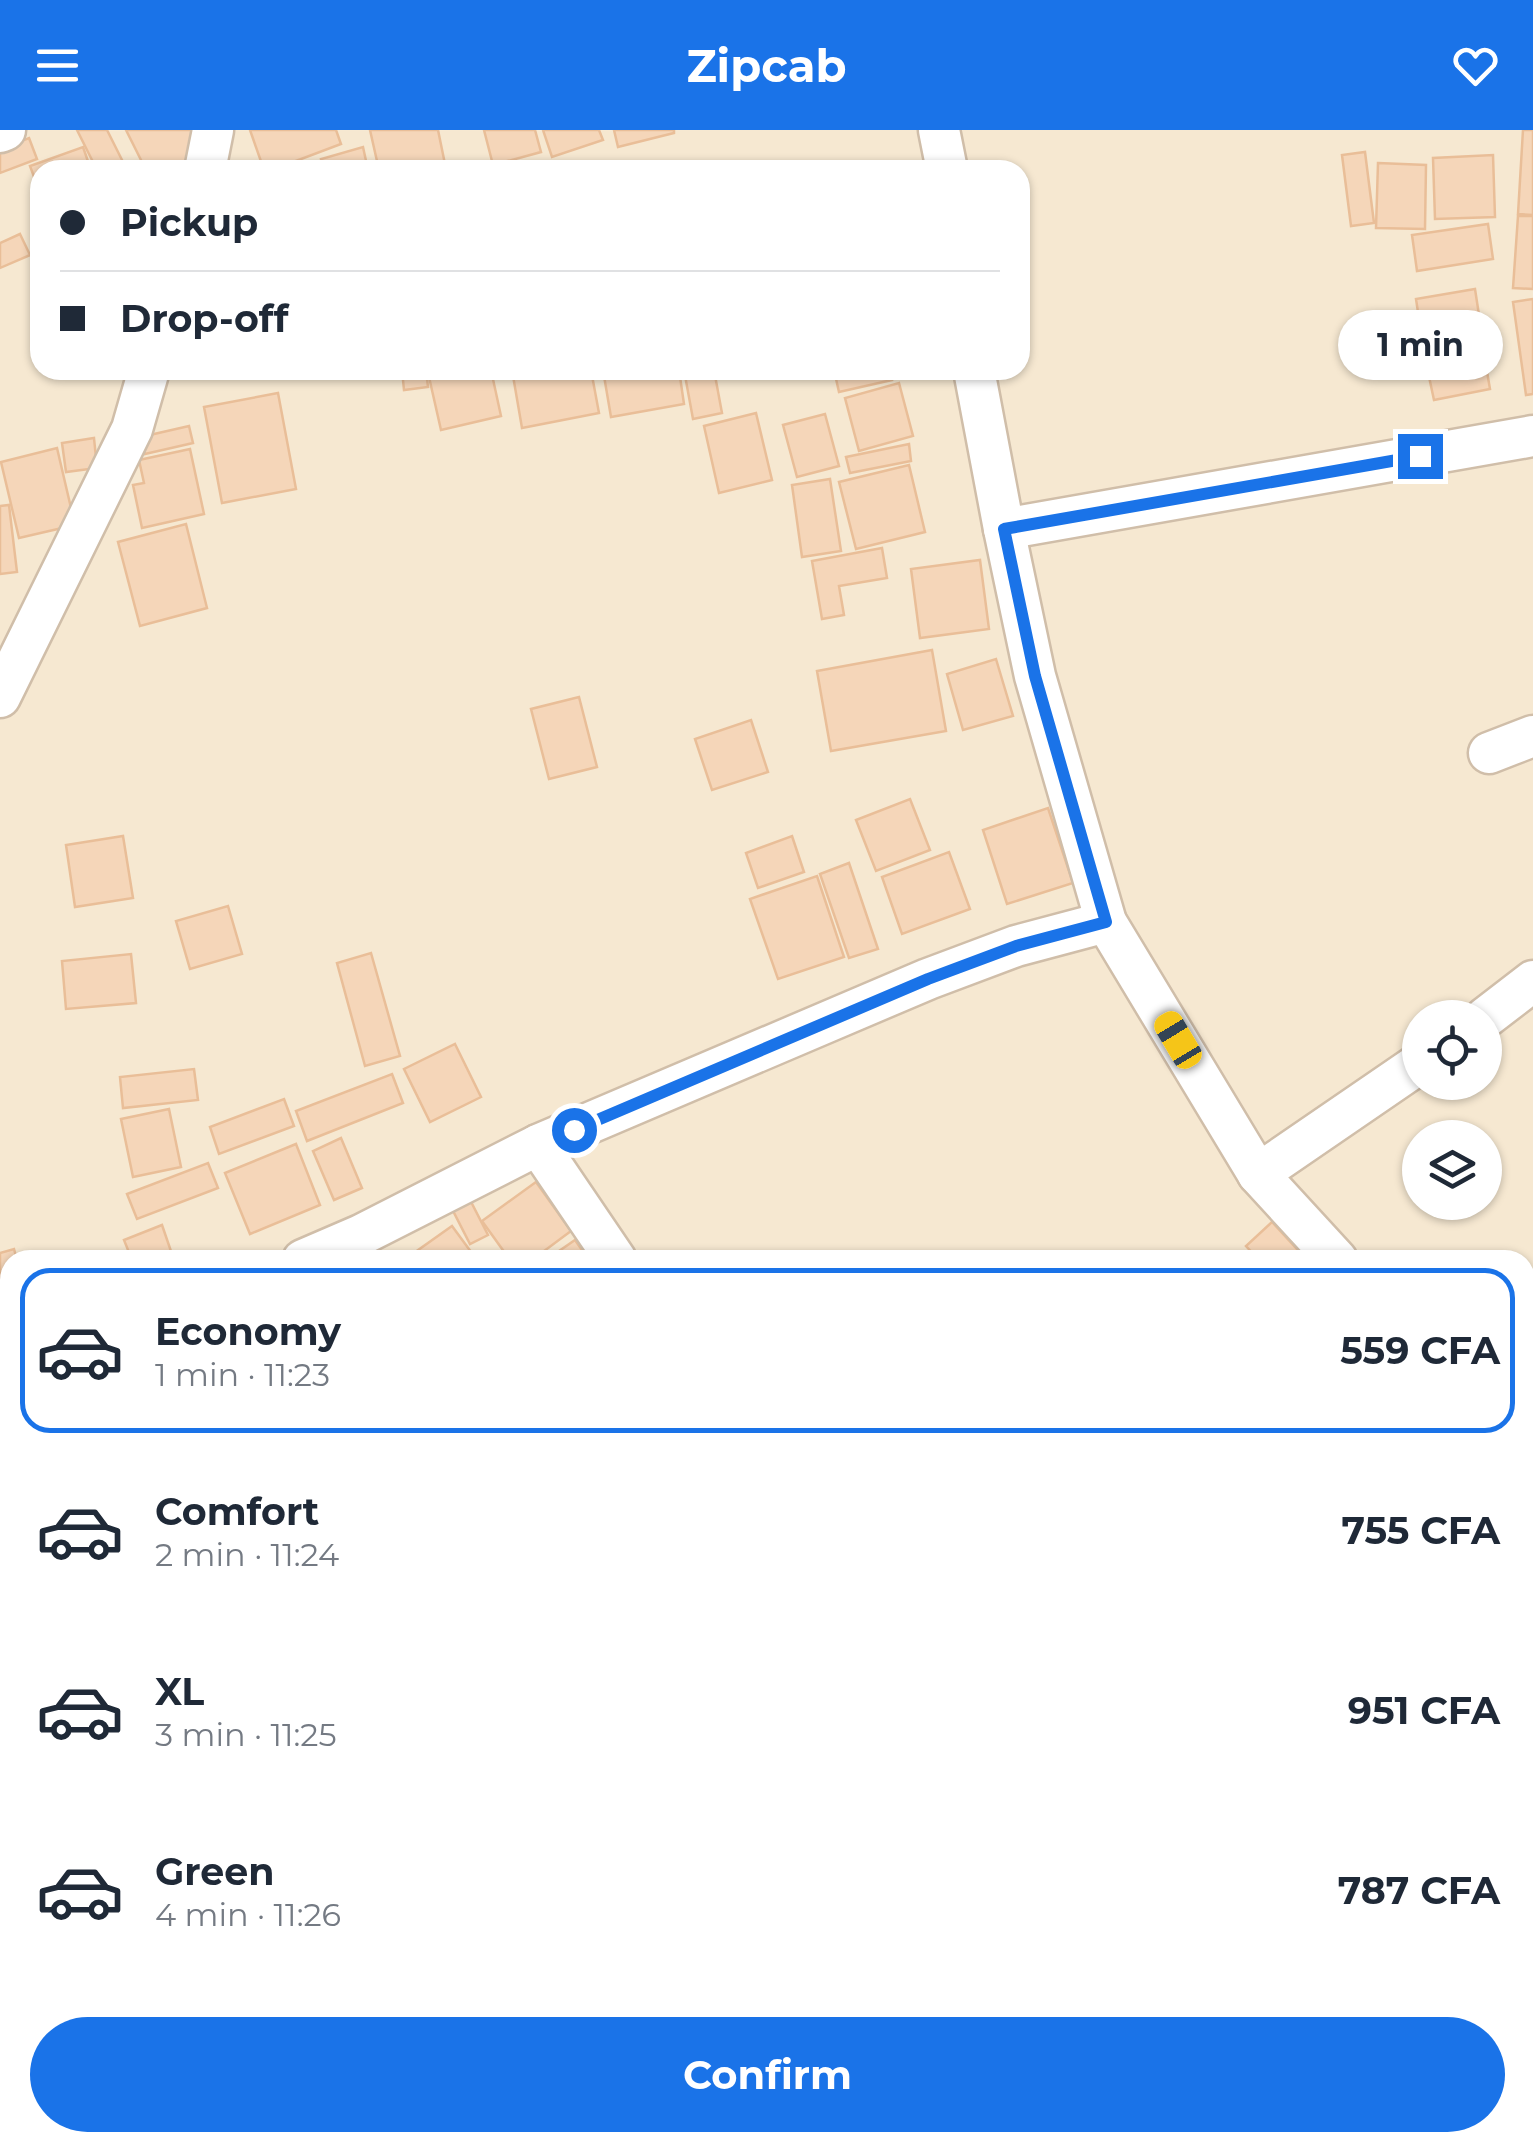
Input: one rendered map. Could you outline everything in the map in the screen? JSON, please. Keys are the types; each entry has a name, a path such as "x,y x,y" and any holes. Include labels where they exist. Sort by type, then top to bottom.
{"street":[{"path":"207,160 213,130"},
{"path":"940,130 944,160"},
{"path":"0,697 132,429 147,380"},
{"path":"976,380 1035,676 1106,922 1258,1174 1328,1250"},
{"path":"1004,529 1533,436"},
{"path":"1489,752 1533,736"},
{"path":"326,1250 538,1145 928,979 1016,946 1106,922"},
{"path":"1502,1005 1533,981"},
{"path":"1258,1174 1402,1075"},
{"path":"538,1145 609,1250"}],"shaded area":[{"path":"0,130 1533,130 1533,1250 0,1250"}],"building":[{"path":"77,130 107,130 122,160 92,160"},
{"path":"126,130 191,130 206,160 141,160"},
{"path":"250,130 336,130 341,144 299,160 260,160"},
{"path":"370,130 438,130 444,160 377,160"},
{"path":"484,130 535,130 541,152 511,160 492,160"},
{"path":"543,130 599,130 603,140 552,157"},
{"path":"614,130 674,130 674,133 618,147"},
{"path":"1523,130 1533,130 1533,215 1518,214"},
{"path":"29,138 37,159 0,173 0,149"},
{"path":"83,147 88,160 47,160"},
{"path":"363,147 366,160 321,160"},
{"path":"1365,152 1374,223 1351,226 1342,155"},
{"path":"1493,155 1495,217 1435,219 1433,158"},
{"path":"1378,163 1426,165 1425,229 1376,228"},
{"path":"1518,216 1533,216 1533,289 1513,288"},
{"path":"1488,224 1493,259 1417,271 1412,235"},
{"path":"20,234 30,255 0,268 0,243"},
{"path":"1475,289 1485,354 1426,365 1416,299"},
{"path":"1533,299 1533,394 1526,395 1513,302"},
{"path":"1485,360 1490,389 1434,400 1428,372"},
{"path":"403,380 427,380 428,387 404,390"},
{"path":"430,380 493,380 501,416 441,430"},
{"path":"514,380 593,380 599,413 522,428"},
{"path":"605,380 680,380 684,404 611,417"},
{"path":"686,380 716,380 722,413 693,419"},
{"path":"836,380 892,380 839,392"},
{"path":"899,383 913,436 859,451 845,398"},
{"path":"278,393 296,489 222,503 204,407"},
{"path":"756,413 772,480 719,493 704,426"},
{"path":"825,414 839,466 797,477 783,425"},
{"path":"189,426 193,443 145,454 141,437"},
{"path":"94,438 97,468 66,472 62,443"},
{"path":"909,444 911,461 850,473 846,457"},
{"path":"57,448 75,525 19,538 1,462"},
{"path":"190,449 204,514 142,528 133,485 144,483 139,460"},
{"path":"909,465 925,532 856,549 839,482"},
{"path":"830,479 841,551 802,557 792,485"},
{"path":"9,505 17,572 0,574 0,506"},
{"path":"186,524 207,608 140,626 118,542"},
{"path":"882,548 887,578 839,586 844,615 822,619 812,561"},
{"path":"980,560 989,629 920,638 911,569"},
{"path":"932,650 946,731 831,751 817,671"},
{"path":"996,659 1013,716 963,730 947,674"},
{"path":"579,697 597,767 549,779 531,709"},
{"path":"751,720 768,772 712,790 695,739"},
{"path":"910,799 930,850 876,871 856,820"},
{"path":"1048,808 1073,883 1007,904 983,830"},
{"path":"123,836 133,898 75,907 66,845"},
{"path":"792,836 804,872 758,888 746,853"},
{"path":"949,852 970,909 902,934 882,877"},
{"path":"849,863 878,949 849,958 820,874"},
{"path":"817,876 844,957 778,979 750,899"},
{"path":"228,906 242,954 190,969 176,921"},
{"path":"371,953 400,1056 365,1066 337,963"},
{"path":"131,954 136,1003 66,1009 62,961"},
{"path":"455,1044 481,1097 430,1122 404,1069"},
{"path":"194,1069 198,1100 123,1108 120,1077"},
{"path":"392,1074 403,1103 307,1141 296,1111"},
{"path":"284,1099 294,1126 219,1154 210,1127"},
{"path":"169,1109 181,1167 133,1177 121,1119"},
{"path":"341,1138 362,1188 334,1200 313,1151"},
{"path":"296,1144 320,1205 250,1234 225,1173"},
{"path":"208,1163 218,1188 137,1219 127,1194"},
{"path":"536,1182 571,1231 545,1250 503,1250 482,1221"},
{"path":"466,1192 488,1235 470,1244 448,1201"},
{"path":"1272,1222 1298,1250 1250,1250 1246,1246"},
{"path":"162,1225 171,1250 128,1250 124,1240"},
{"path":"452,1226 470,1250 418,1250"},
{"path":"575,1240 582,1250 560,1250"}],"route":[{"path":"574,1130 928,979 1016,946 1106,922 1035,676 1004,529 1420,456"}]}
